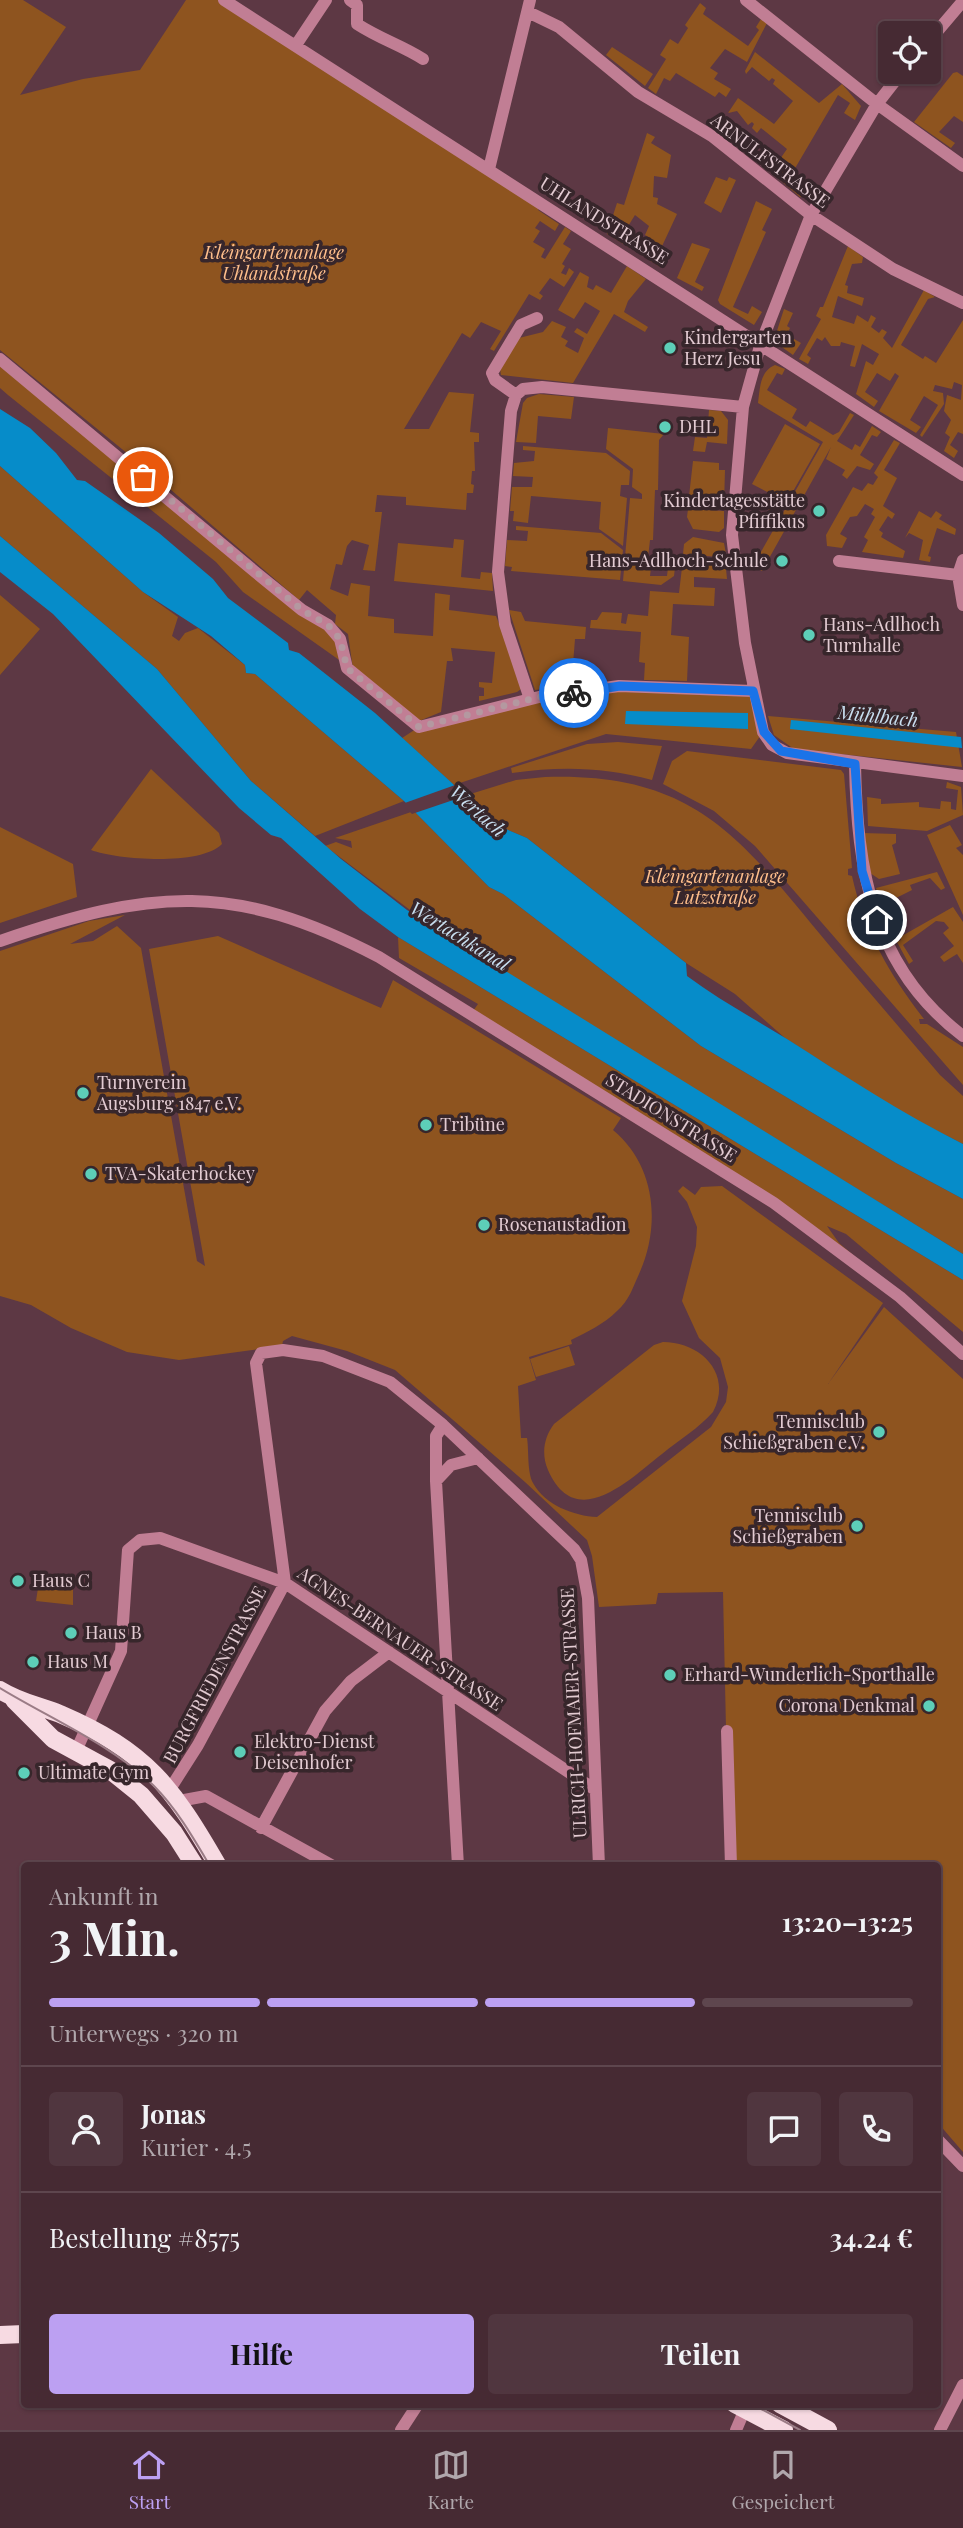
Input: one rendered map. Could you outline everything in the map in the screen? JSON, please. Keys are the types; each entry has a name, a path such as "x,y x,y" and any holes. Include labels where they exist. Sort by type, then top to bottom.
{"main road":[{"path":"6,1694 60,1714 88,1728 147,1765 175,1795 216,1862"},
{"path":"6,1694 52,1739 110,1770 141,1795 174,1833 192,1862"},
{"path":"0,2334 21,2334"},
{"path":"742,2408 784,2430"},
{"path":"787,2408 828,2430"}],"street":[{"name":"UHLANDSTRASSE","path":"224,0 669,283 760,346 963,475"},
{"path":"296,45 326,0"},
{"path":"746,0 877,104 963,166"},
{"path":"941,27 963,1"},
{"path":"356,2 358,24 384,42 394,42 423,59"},
{"path":"489,169 529,6"},
{"name":"ARNULFSTRASSE","path":"529,6 638,92 712,136 811,215 892,269 963,303"},
{"path":"893,84 877,104 811,215 760,346 743,407 732,536 753,691 764,732 781,751 855,764 963,776"},
{"path":"516,395 495,380 492,373 521,325 537,318"},
{"path":"0,359 302,610 328,625 340,639 347,668 419,727 530,699 620,686 753,691"},
{"path":"530,699 505,624 498,572 510,411 516,395 523,389 542,387 743,407"},
{"path":"963,560 958,575 963,602"},
{"path":"839,561 958,575"},
{"path":"855,764 862,871 872,907 883,934 908,977 936,1012 963,1036"},
{"name":"STADIONSTRASSE","path":"0,941 88,912 159,901 205,901 253,907 291,917 342,938 379,957 774,1203 900,1297 963,1354"},
{"name":"BURGFRIEDENSTRASSE","path":"175,1795 198,1745 285,1583 255,1368 261,1353 271,1350 323,1356 349,1363 390,1382 443,1425"},
{"path":"458,1862 436,1481 436,1436 443,1425 478,1458"},
{"path":"436,1481 451,1465 478,1458"},
{"name":"ULRICH-HOFMAIER-STRASSE","path":"478,1458 581,1560 587,1598 599,1862"},
{"name":"AGNES-BERNAUER-STRASSE","path":"88,1728 123,1643 128,1550 132,1544 149,1538 174,1541 285,1583 594,1790"},
{"path":"261,1828 325,1711 351,1681 388,1652"},
{"path":"76,1752 88,1728"},
{"path":"727,1731 731,1862"},
{"path":"175,1795 206,1796 325,1862"},
{"path":"941,2143 963,2166"},
{"path":"940,2430 963,2385"},
{"path":"736,2430 740,2408"},
{"path":"401,2430 415,2410"},
{"path":"411,2430 415,2410"}],"green space":[{"name":"Kleingartenanlage Uhlandstraße","path":"0,0 23,0 66,27 20,95 83,79 140,70 186,0 224,0 542,202 538,210 559,224 555,231 540,221 535,228 540,231 533,242 545,249 541,257 545,259 565,227 571,231 563,244 571,249 562,264 565,266 561,273 566,275 569,268 574,272 564,287 550,278 539,293 543,296 540,300 529,294 494,351 490,349 501,331 481,322 470,338 462,333 404,429 429,429 449,392 474,394 470,432 479,433 479,442 474,442 475,471 472,471 471,484 474,485 473,493 467,493 466,510 406,505 406,497 377,495 375,512 382,512 375,571 363,570 369,545 352,540 347,546 342,565 336,564 330,589 348,596 351,583 370,586 368,616 394,619 394,633 433,636 435,593 450,595 449,610 496,616 521,679 521,689 479,701 479,696 484,696 484,688 479,687 479,682 492,683 495,652 451,648 453,661 447,661 441,712 419,721 353,669 348,634 335,624 336,615 307,590 299,600 149,471 0,350"},
{"path":"700,3 706,8 703,14 748,46 759,30 756,27 761,19 767,23 747,62 725,49 710,68 718,73 714,79 731,89 726,97 719,92 715,97 676,73 670,81 664,78 656,94 648,88 666,59 660,55 670,39 678,44 688,28 685,25"},
{"path":"612,47 653,74 645,86 606,55"},
{"path":"755,52 819,103 842,84 861,106 855,120 844,113 850,103 838,95 787,182 800,190 806,181 816,187 808,197 800,197 771,172 787,149 761,128 757,133 752,128 754,124 752,122 748,125 737,111 728,113 738,98 774,124 793,101 773,84 775,80 772,78 769,81 752,67 746,74"},
{"path":"957,72 963,76 963,122 954,116 939,132 955,143 951,148 914,122 953,73"},
{"path":"647,133 655,137 651,143 671,155 667,178 654,176 653,197 658,198 657,204 677,214 657,257 663,260 660,267 646,258 650,238 645,235 649,226 635,215 622,236 633,243 630,248 607,234 617,203 624,205"},
{"path":"716,177 727,181 729,177 736,180 721,213 704,203"},
{"path":"756,201 772,209 762,230 766,232 733,307 748,314 752,306 762,312 754,325 720,304 718,300"},
{"path":"692,243 710,249 695,282 704,287 702,291 677,278"},
{"path":"848,246 863,257 862,263 852,264 845,285 848,286 847,293 864,298 862,306 838,296 832,317 854,324 857,315 868,322 871,315 876,318 871,327 879,333 882,329 887,332 883,338 892,348 924,290 935,297 928,299 901,345 923,359 925,356 936,363 963,320 963,434 958,432 950,445 958,451 954,458 944,451 950,437 945,433 951,420 944,411 947,395 961,400 962,385 954,382 952,389 935,385 933,391 943,393 944,404 922,437 920,435 938,405 924,396 910,420 921,427 916,433 879,411 899,376 895,373 890,381 877,373 865,392 878,401 874,407 856,394 866,361 873,365 879,354 862,344 855,367 850,366 855,346 841,342 840,346 831,346 825,337 822,341 817,338 807,355 811,358 808,364 799,359 821,319 816,316 820,307 823,307"},
{"path":"627,266 646,279 628,301 624,312 648,327 645,332 614,314 573,383 501,375 500,369 519,338 543,332 552,321 566,327 561,337 568,341 565,346 578,353 584,338 574,332 577,328 587,334 600,311 585,302 574,319 558,310 580,272 589,277 587,287 593,290 596,285 611,293"},
{"path":"784,309 793,313 787,326 790,328 787,335 801,343 793,355 779,345 775,337"},
{"path":"0,363 335,637 342,662 243,592 216,562 8,395 0,388"},
{"path":"775,365 785,369 782,375 777,373 767,390 797,409 792,418 806,427 810,421 833,435 839,432 850,413 854,415 837,441 852,450 855,444 860,447 872,426 881,432 877,437 872,435 860,455 874,464 870,470 857,466 847,479 842,475 845,470 826,459 831,447 762,571 753,566 823,442 758,403 760,386 766,371"},
{"path":"539,394 574,397 571,419 538,416 536,443 516,442 523,403 527,398"},
{"path":"709,410 721,411 728,420 727,444 707,442 705,452 693,451 695,437 707,438"},
{"path":"785,424 820,444 779,516 768,509 775,496 752,484"},
{"path":"608,428 664,434 659,440 658,490 655,490 653,540 650,540 647,567 651,568 650,576 667,576 669,559 676,559 674,576 661,585 623,581 630,498 642,499 642,494 632,487 633,469 606,449"},
{"path":"894,440 900,443 884,470 897,478 883,506 895,514 892,519 888,516 879,530 883,533 881,537 905,551 903,558 862,552 868,540 864,537 875,517 871,514 874,509 865,504 857,516 850,517 840,534 847,538 842,548 827,546 826,535 853,487 862,491 868,483 873,485 878,477 874,473"},
{"path":"523,446 606,453 630,471 629,485 621,485 620,496 627,498 623,546 599,529 601,502 531,496 528,523 513,521 514,511 510,511 512,487 532,487 533,477 513,476 514,463 534,461 535,451 523,450"},
{"path":"693,461 719,463 719,470 725,470 724,505 688,505"},
{"path":"0,466 143,592 178,617 172,636 179,641 185,633 198,628 245,665 246,673 255,674 404,801 315,836 251,781 157,669 0,536"},
{"path":"688,509 724,511 724,528 719,532 693,529 687,517"},
{"path":"919,511 931,518 936,511 942,515 939,519 956,529 955,535 937,528 928,556 931,557 930,562 919,560 923,540 909,533 905,538"},
{"path":"516,526 601,533 623,550 620,580 511,571 512,567 505,566 507,540 527,541 528,531 516,530"},
{"path":"693,537 724,543 726,554 719,553 719,557 683,554 684,544"},
{"path":"454,539 464,540 461,577 480,579 481,572 492,573 493,591 394,581 398,543 453,548"},
{"path":"683,559 719,563 720,568 726,569 727,579 694,577 694,587 715,588 714,606 673,604 671,635 689,637 687,681 644,680 645,663 639,662 641,632 590,628 591,620 597,620 602,612 622,613 621,623 626,624 628,614 648,616 650,591 679,593"},
{"path":"0,595 40,629 0,675"},
{"path":"509,610 521,612 525,621 586,627 585,639 575,639 572,677 582,678 583,684 535,690"},
{"path":"585,691 753,691 763,732 751,749 606,734 454,785 402,738 419,727"},
{"path":"768,716 956,732 962,767 794,749 774,735"},
{"path":"618,742 662,746 652,780 617,772 582,769 512,773 511,768 587,744"},
{"name":"Kleingartenanlage Lutzstraße","path":"687,751 841,770 844,774 852,868 848,869 848,875 852,876 871,934 880,952 924,1019 919,1019 920,1024 927,1024 963,1047 963,1085 755,846 714,811 663,784 672,761"},
{"path":"151,769 219,833 222,844 196,856 159,859 104,854 91,850"},
{"name":"Kleingartenanlage Lutzstraße","path":"545,777 597,778 641,786 678,800 711,819 740,844 769,873 940,1075 963,1096 963,1144 902,1113 785,1038 735,994 686,963 527,838 489,822 464,796 516,780"},
{"path":"947,782 961,787 963,815 927,831 868,826 867,797 881,799 881,804 919,802 919,807 940,809 941,801 951,802 951,809 956,810 958,790 946,788"},
{"path":"414,811 489,887 503,894 701,1046 896,1163 963,1199 963,1254 442,934 325,846 336,842 352,848 351,841 335,838"},
{"path":"950,825 962,845 956,848 963,855 963,915 927,835"},
{"path":"0,827 73,864 77,897 0,923"},
{"path":"863,833 896,834 896,843 892,845 900,874 879,879 867,871"},
{"path":"937,872 945,888 941,890 930,878 910,885 912,890 886,903 894,922 889,925 876,888"},
{"path":"953,907 963,922 963,963 957,954 944,962 940,957 954,946 943,933 949,928 944,922 936,921 903,945 913,961 909,964 897,942 901,940 900,937"},
{"path":"125,915 70,944 93,941 117,926 141,948 197,1261 205,1266 149,949 218,936 381,1008 393,980 621,1118 613,1130 638,1161 646,1178 650,1197 650,1236 639,1274 625,1303 607,1320 571,1340 572,1344 529,1357 536,1380 518,1386 521,1438 527,1438 531,1478 538,1491 561,1508 597,1517 711,1427 726,1402 728,1387 720,1358 699,1338 682,1301 696,1246 697,1227 687,1202 678,1191 683,1186 695,1195 701,1187 722,1186 883,1303 828,1384 884,1307 963,1379 963,2152 941,2126 941,1862 729,1862 723,1592 658,1593 656,1604 599,1607 592,1556 587,1540 525,1482 395,1370 347,1351 292,1336 283,1341 282,1346 179,1360 127,1352 71,1328 31,1305 0,1296 0,951 89,921"},
{"path":"398,937 963,1280 963,1332 846,1234 827,1226 839,1243 867,1267 471,1014 478,1004 399,958"},
{"path":"663,1342 690,1348 710,1363 719,1385 713,1412 620,1486 604,1495 588,1499 573,1498 560,1489 546,1464 545,1446 551,1429 654,1345"},
{"path":"569,1346 575,1365 536,1377 530,1359"},
{"path":"40,1575 73,1575 73,1605 36,1601"}],"water":[{"name":"Wertach","path":"0,409 30,428 56,453 77,480 85,481 159,533 213,579 228,598 288,643 289,650 299,653 375,713 452,783 489,822 527,838 686,963 687,976 874,1094 963,1144 963,1199 896,1163 701,1046 503,894 489,887 404,801 255,674 246,673 245,665 211,636 143,592 0,466"},
{"path":"0,536 157,669 251,781 341,859 407,910 963,1254 963,1280 398,937 360,909 281,838 271,835 239,808 53,614 0,572"},
{"path":"626,711 748,713 748,729 625,724"},
{"path":"791,720 961,737 962,748 790,729"}],"pier":[{"path":"458,784 468,795 412,814 402,804"}],"tram line":[{"path":"0,1688 100,1745 137,1771 170,1804 208,1862"},
{"path":"759,2408 800,2430"}],"way so far":[{"path":"143,477 302,610 328,625 340,639 347,668 419,727 539,697 574,693"}],"place":[{"name":"Kindergarten Herz Jesu","path":"670,348"},
{"name":"DHL","path":"665,427"},
{"name":"Kindertagesstätte Pfiffikus","path":"819,511"},
{"name":"Hans-Adlhoch-Schule","path":"782,561"},
{"name":"Hans-Adlhoch Turnhalle","path":"809,635"},
{"name":"Turnverein Augsburg 1847 e.V.","path":"83,1093"},
{"name":"Tribüne","path":"426,1125"},
{"name":"TVA-Skaterhockey","path":"91,1174"},
{"name":"Rosenaustadion","path":"484,1225"},
{"name":"Tennisclub Schießgraben e.V.","path":"879,1432"},
{"name":"Tennisclub Schießgraben","path":"857,1526"},
{"name":"Haus C","path":"18,1581"},
{"name":"Haus B","path":"71,1633"},
{"name":"Haus M","path":"33,1662"},
{"name":"Erhard-Wunderlich-Sporthalle","path":"670,1675"},
{"name":"Corona Denkmal","path":"929,1706"},
{"name":"Elektro-Dienst Deisenhofer","path":"240,1752"},
{"name":"Ultimate Gym","path":"24,1773"}],"route":[{"path":"574,693 620,686 753,691 764,732 772,745 787,754 855,764 862,871 877,920"}],"water label":[{"name":"Mühlbach","path":"878,716"},
{"name":"Wertachkanal","path":"460,936"}]}
